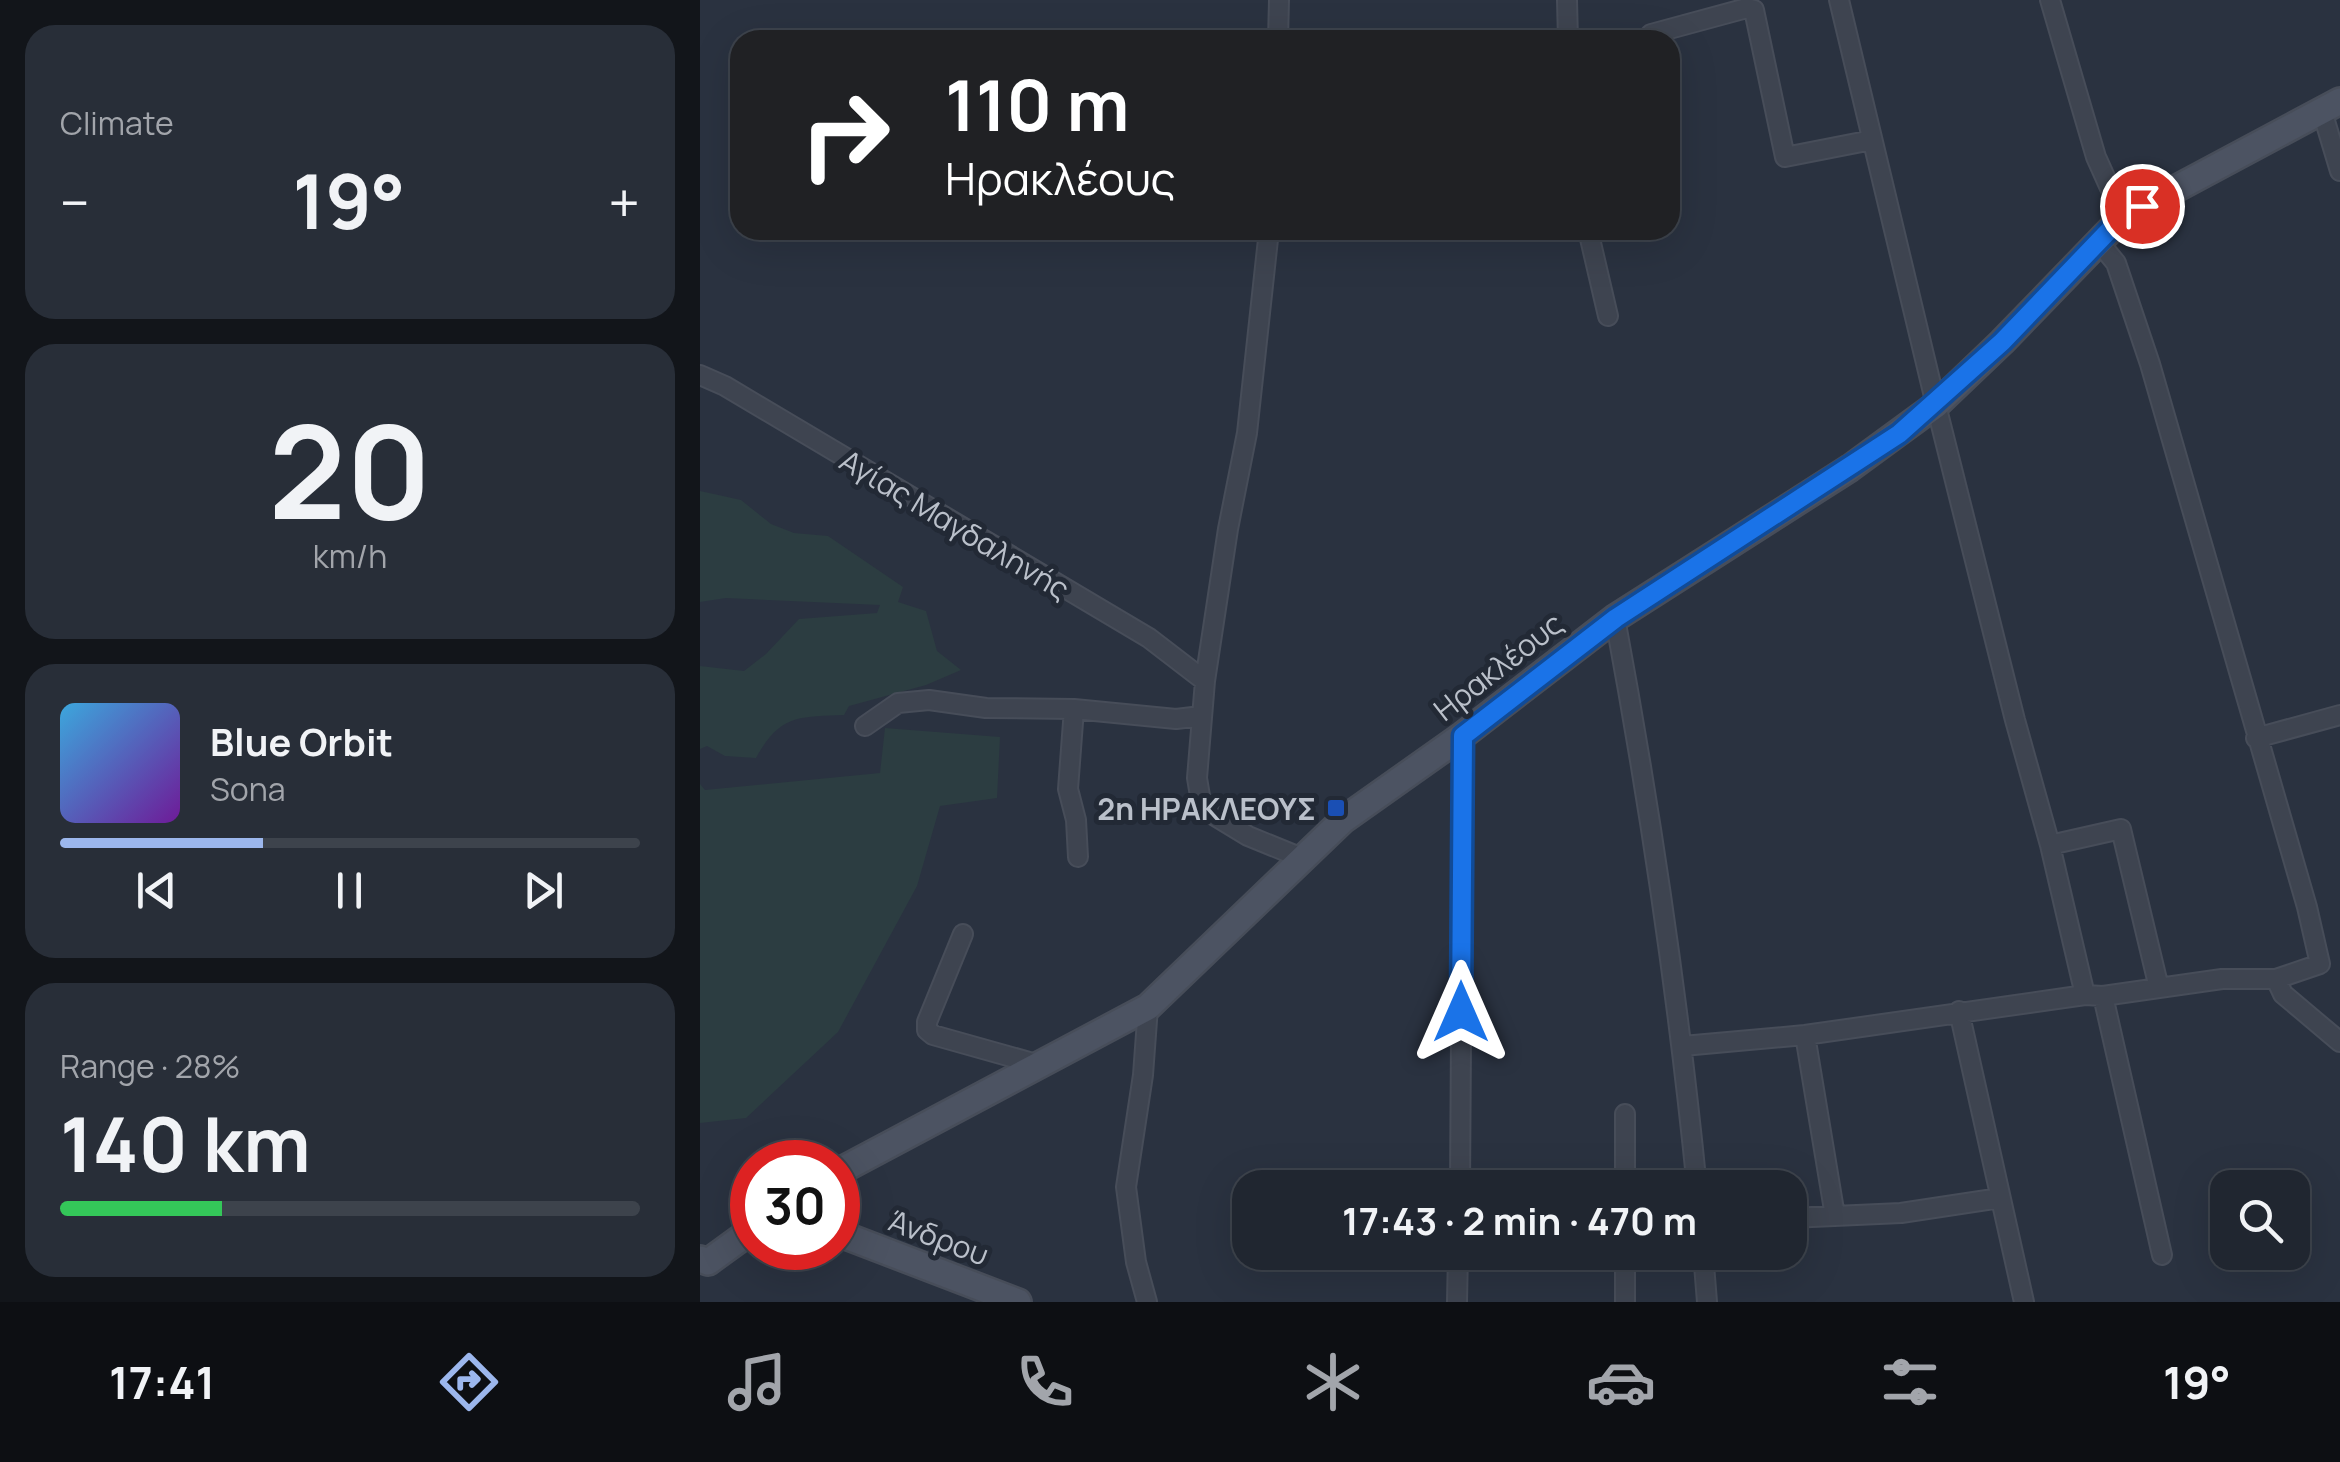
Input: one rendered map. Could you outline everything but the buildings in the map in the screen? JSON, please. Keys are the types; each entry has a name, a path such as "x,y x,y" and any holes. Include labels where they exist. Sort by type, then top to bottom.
{"street":[{"path":"1278,30 1279,0"},
{"path":"1567,0 1568,30"},
{"path":"1839,0 2015,720 2094,995 2162,1254"},
{"path":"2050,0 2096,157 2122,217"},
{"path":"1667,30 1748,8 1754,10 1785,156 1872,140"},
{"path":"2331,106 2340,170"},
{"name":"Ηρακλέους","path":"860,1160 1148,1007 1344,820 1463,736 1616,618 1850,468 1936,404 2002,342 2122,217 2331,106"},
{"path":"1268,240 1247,434 1204,681 1197,778 1202,808 1248,836 1302,858"},
{"path":"1590,240 1608,316"},
{"path":"2098,241 2116,263 2150,364 2320,964"},
{"name":"Αγίας Μαγδαληνής","path":"700,374 1149,638 1204,681"},
{"path":"1616,618 1639,746 1682,1046 1695,1170"},
{"path":"865,726 898,703 929,700 986,708 1074,710 1176,719 1201,716"},
{"path":"1074,710 1068,789 1076,820 1078,858"},
{"path":"2256,738 2340,715"},
{"path":"1460,1170 1463,736"},
{"path":"2050,844 2121,828 2158,988"},
{"path":"963,934 927,1030 933,1035 1040,1065"},
{"path":"1682,1046 1805,1035 1960,1011 2222,980 2276,979 2320,964 2340,964"},
{"path":"2276,979 2283,994 2340,1042"},
{"path":"1147,1302 1136,1262 1126,1187 1143,1074 1148,1007"},
{"path":"1960,1011 2024,1302"},
{"path":"1805,1035 1834,1216"},
{"path":"1625,1114 1625,1170"},
{"path":"1807,1217 1901,1213 2000,1198"},
{"name":"Άνδρου","path":"860,1241 1018,1302"},
{"path":"702,1264 730,1245"},
{"path":"1457,1302 1458,1270"},
{"path":"1625,1270 1625,1302"},
{"path":"1704,1270 1707,1302"}],"shaded area":[{"path":"700,491 741,500 771,524 794,533 828,536 903,587 898,602 926,611 937,651 961,670 926,685 849,706 844,715 792,721 774,733 756,758 725,756 707,746 700,749 700,666 744,671 799,619 877,613 880,605 726,598 700,602"},
{"path":"885,728 1000,737 997,798 940,806 917,886 838,1032 746,1118 700,1123 700,784 705,790 880,773"}],"place":[{"name":"2η ΗΡΑΚΛΕΟΥΣ","path":"1336,808"}],"route":[{"path":"1461,1012 1463,736 1616,618 1899,434 2002,342 2122,217 2142,206"}]}
